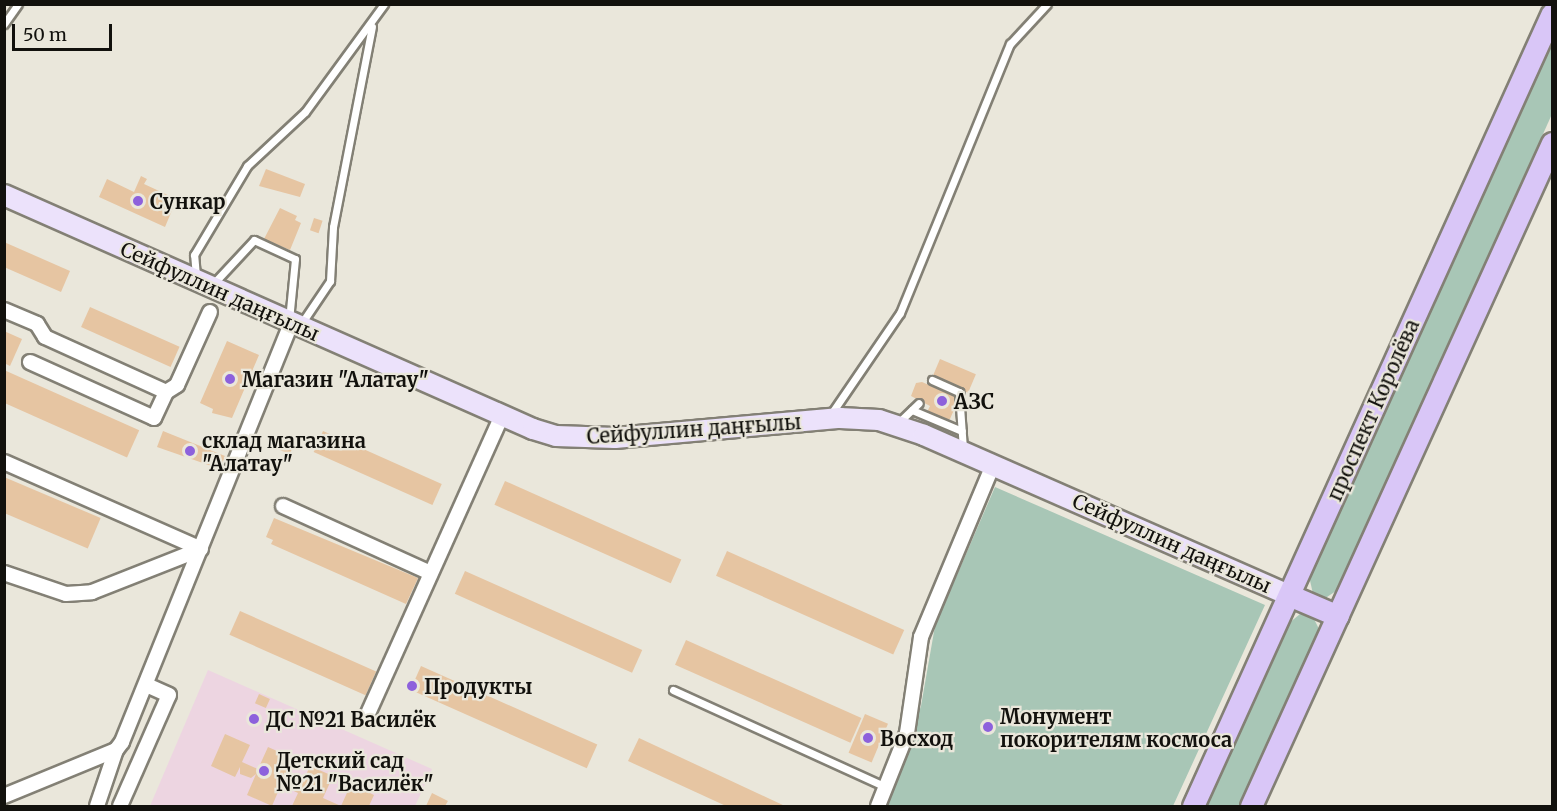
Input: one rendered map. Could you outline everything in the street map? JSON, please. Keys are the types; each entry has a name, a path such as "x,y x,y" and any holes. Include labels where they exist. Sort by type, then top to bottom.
{"main road":[{"name":"проспект Королёва","path":"1193,807 1552,13"},
{"path":"1251,807 1552,143"},
{"path":"1289,595 1338,616"}],"street":[{"name":"Сейфуллин даңғылы","path":"4,195 533,429 581,439 862,417 896,424 1289,595"},
{"path":"4,310 37,324 45,337 166,392"},
{"path":"30,362 154,418 166,392 177,385 210,312"},
{"path":"98,807 116,750 147,685 293,324"},
{"path":"366,718 502,415"},
{"path":"4,462 201,549"},
{"path":"878,807 907,733 921,637 993,465"},
{"path":"283,506 431,573"},
{"path":"4,573 66,594 92,592 201,549"},
{"path":"120,807 169,695 147,685"},
{"path":"4,796 116,750"}],"lane":[{"path":"4,24 18,4"},
{"path":"293,324 295,259 254,240 204,284 194,255 241,175 305,112 384,4"},
{"path":"827,419 894,325 1010,44 1047,4"},
{"path":"293,324 330,281 333,227 373,22"},
{"path":"932,380 959,392 963,452"},
{"path":"896,424 919,403"},
{"path":"912,410 962,431"},
{"path":"673,690 886,787"}],"shaded area":[{"name":"ДС №21 Василёк","path":"208,670 432,769 415,806 150,806"}],"green space":[{"path":"1552,39 1552,114 1339,589 1324,599 1313,594 1309,576"},
{"path":"995,487 1265,605 1173,806 886,806 921,706 935,626"},
{"path":"1300,614 1313,617 1320,631 1242,806 1205,806 1288,624"}],"building":[{"path":"266,169 305,184 300,197 259,186"},
{"name":"Сункар","path":"141,176 147,179 144,184 170,196 166,205 173,208 165,227 99,197 107,179 134,192"},
{"path":"280,208 297,216 295,220 301,223 290,250 264,239"},
{"path":"314,218 323,221 319,233 310,230"},
{"path":"4,242 70,271 61,292 4,267"},
{"path":"90,307 180,347 171,367 81,327"},
{"path":"4,331 22,339 10,366 4,363"},
{"name":"Магазин \"Алатау\"","path":"227,341 259,355 232,418 212,413 213,409 200,403"},
{"path":"940,359 976,374 968,393 932,377"},
{"path":"4,370 139,430 127,458 4,403"},
{"path":"922,382 959,398 950,419 944,421 926,414 930,406 911,396 916,383"},
{"name":"склад магазина \"Алатау\"","path":"163,431 225,456 220,469 157,447"},
{"path":"323,431 442,484 432,505 314,452"},
{"path":"275,438 293,446 290,454 271,446"},
{"path":"4,477 101,518 88,548 4,513"},
{"path":"505,481 681,560 671,583 494,505"},
{"path":"274,518 418,578 406,604 271,544 273,540 266,537"},
{"path":"727,551 904,630 893,655 716,576"},
{"path":"465,571 642,650 632,673 455,594"},
{"path":"240,611 376,672 366,695 229,635"},
{"path":"686,640 861,718 850,743 675,665"},
{"path":"421,666 597,745 587,768 410,690"},
{"path":"259,694 270,699 266,708 255,703"},
{"name":"Восход","path":"865,714 888,724 872,762 849,753"},
{"name":"Детский сад №21 \"Василёк\"","path":"225,734 250,745 242,762 258,769 268,747 293,758 283,780 300,788 310,766 333,776 323,798 341,806 292,806 298,793 281,785 272,806 247,795 256,774 251,778 240,774 240,767 235,777 211,766"},
{"path":"639,738 785,806 726,806 628,761"},
{"path":"351,784 374,795 369,806 341,806"},
{"path":"432,793 448,801 445,806 426,806"}],"place":[{"name":"Сункар","path":"138,201"},
{"name":"Магазин \"Алатау\"","path":"230,379"},
{"name":"АЗС","path":"942,401"},
{"name":"склад магазина \"Алатау\"","path":"190,451"},
{"name":"Продукты","path":"412,686"},
{"name":"ДС №21 Василёк","path":"254,719"},
{"name":"Монумент покорителям космоса","path":"988,727"},
{"name":"Восход","path":"868,738"},
{"name":"Детский сад №21 \"Василёк\"","path":"264,771"}]}
